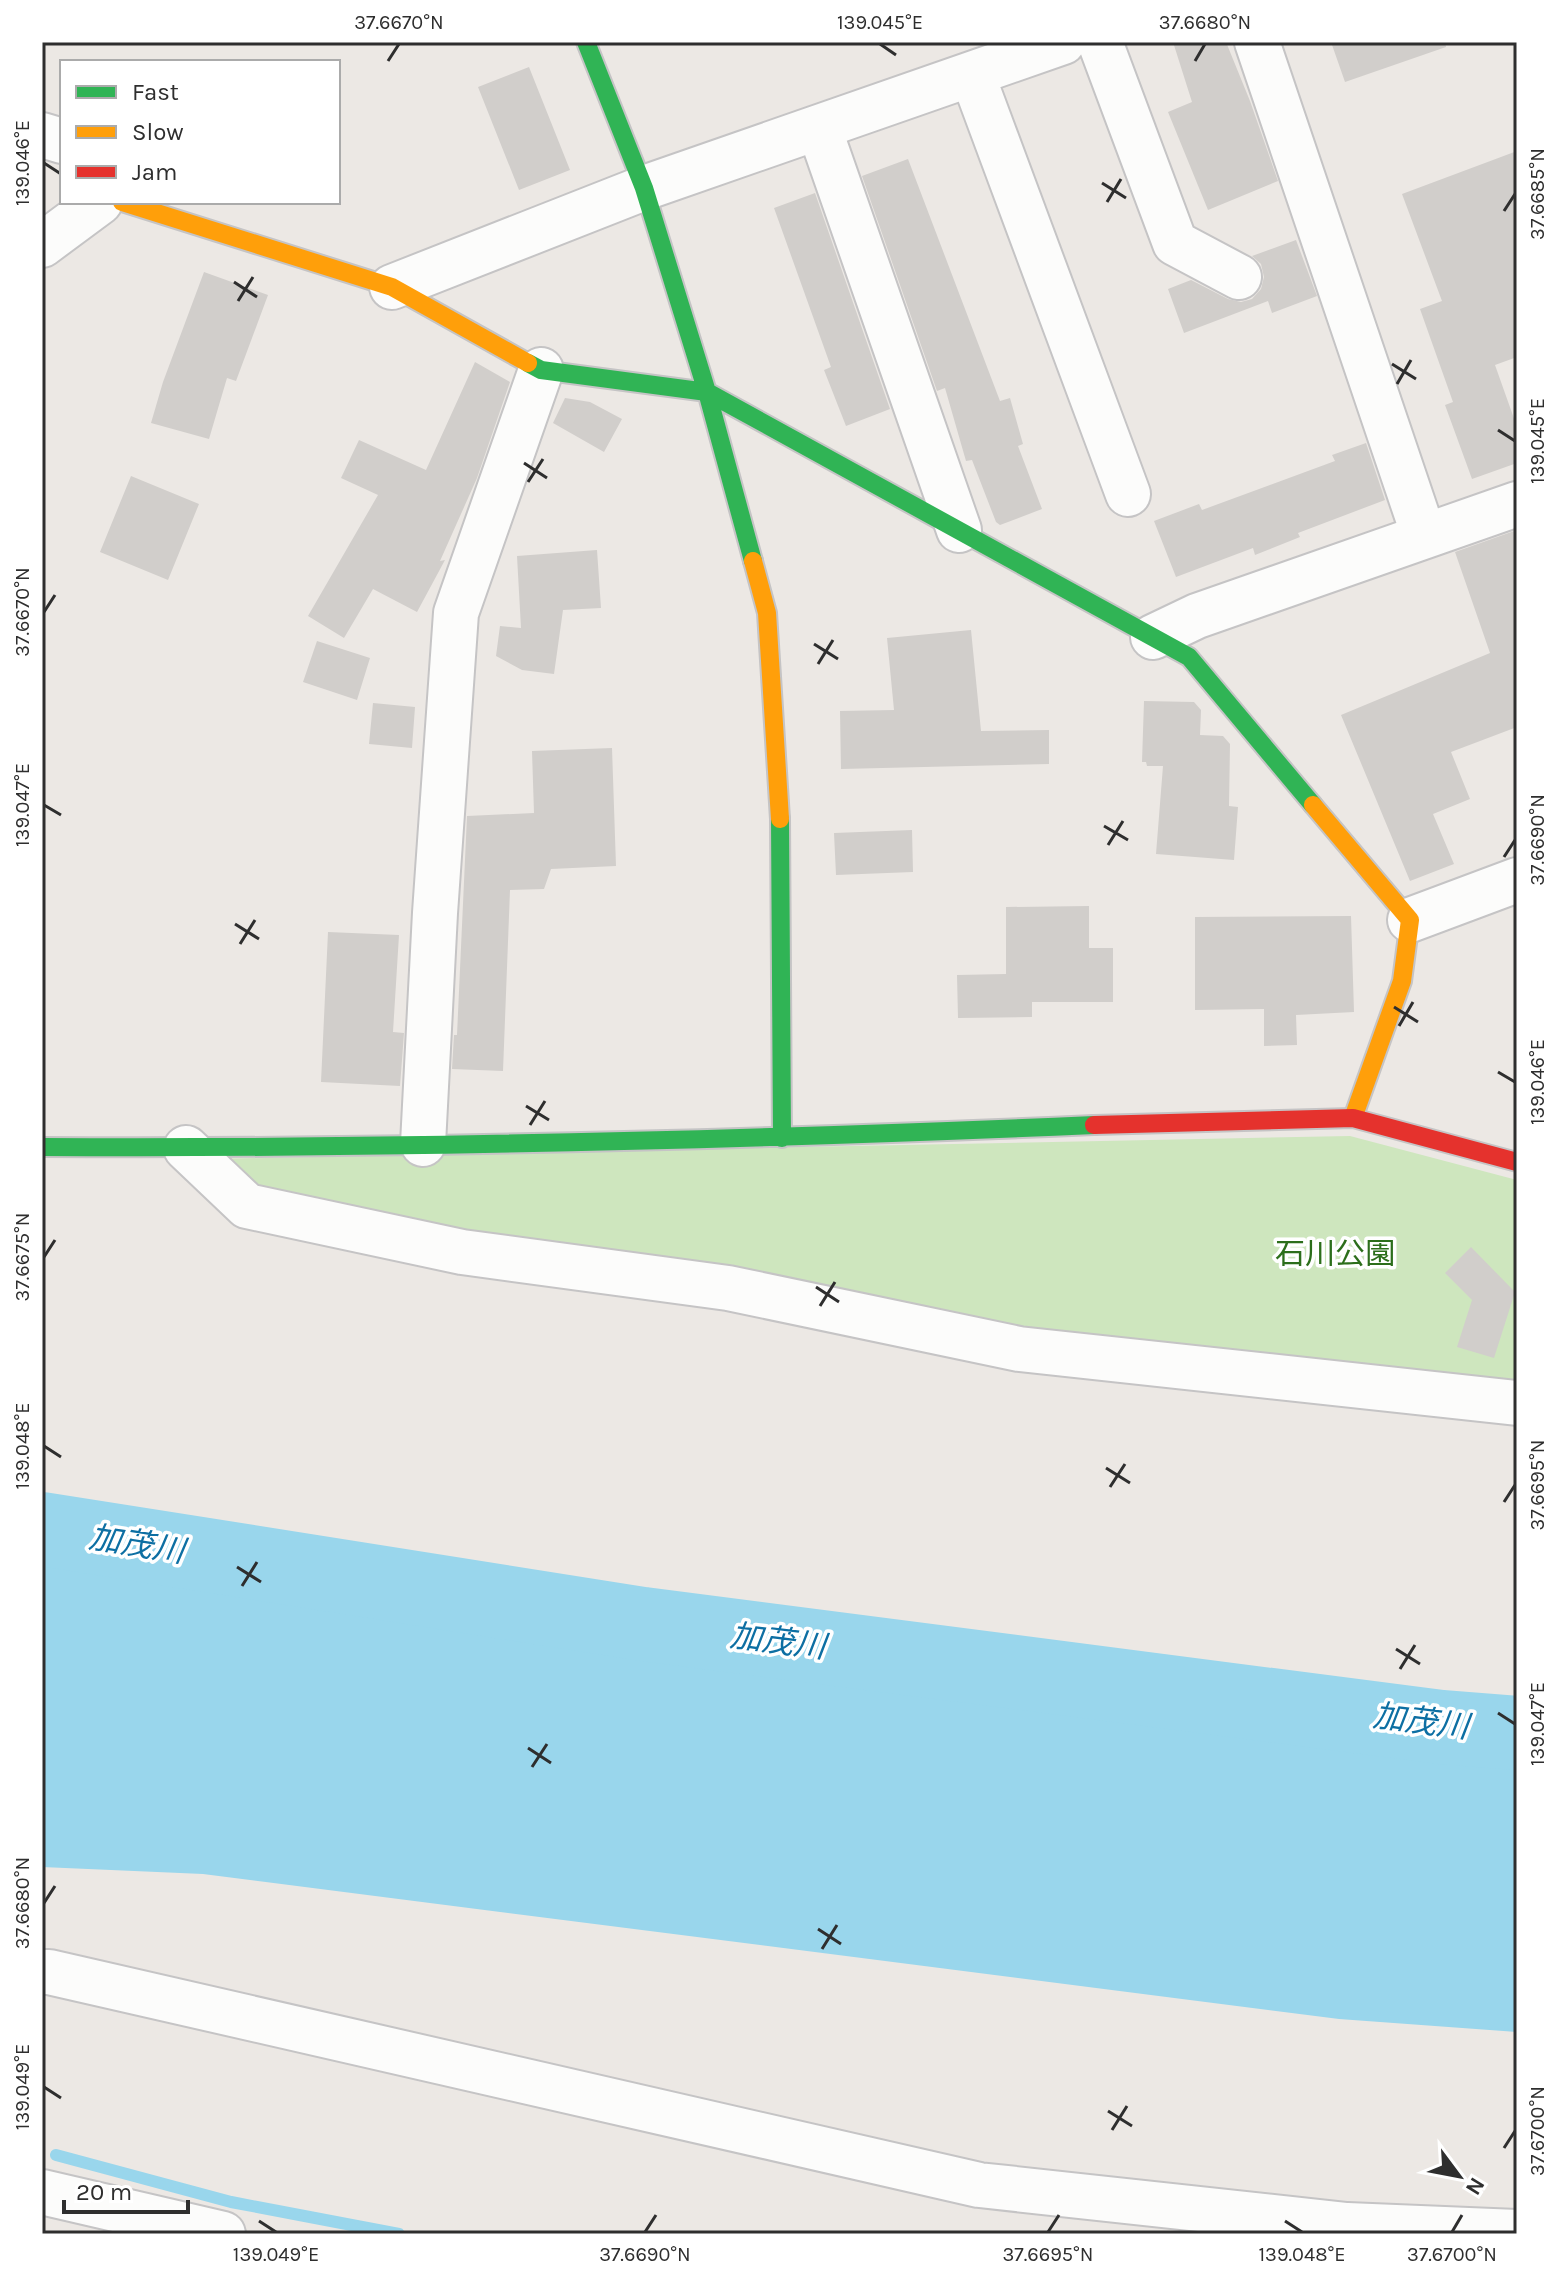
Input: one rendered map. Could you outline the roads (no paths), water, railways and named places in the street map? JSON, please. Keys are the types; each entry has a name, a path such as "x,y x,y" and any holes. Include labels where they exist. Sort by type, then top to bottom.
{"street":[{"path":"586,42 644,188 707,392 767,613 780,807 782,1138"},
{"path":"392,287 644,188 1063,42"},
{"path":"1100,42 1175,243 1239,277"},
{"path":"1257,42 1424,536"},
{"path":"972,74 1128,494"},
{"path":"819,128 959,530"},
{"path":"42,245 97,204"},
{"path":"128,204 392,287 541,370 707,392 1189,657 1410,920 1402,981 1353,1118"},
{"path":"423,1144 456,613 541,370"},
{"path":"1153,637 1197,616 1517,504"},
{"path":"1410,920 1517,880"},
{"path":"42,1147 186,1148 782,1138 1353,1118 1517,1162"},
{"path":"186,1148 247,1206 462,1252 728,1288 1019,1349 1517,1403"},
{"path":"42,1972 172,1999 979,2185 1352,2229 1517,2232"},
{"path":"42,2192 223,2234"}],"water":[{"path":"42,1532 221,1582 1425,1756 1517,1759 1517,2032 1339,2019 203,1874 42,1867"}],"waterway":[{"name":"加茂川","path":"42,1529 643,1624 1441,1727 1517,1733"},
{"path":"56,2155 231,2202 399,2234"}],"park label":[{"name":"石川公園","path":"1335,1254"}]}
